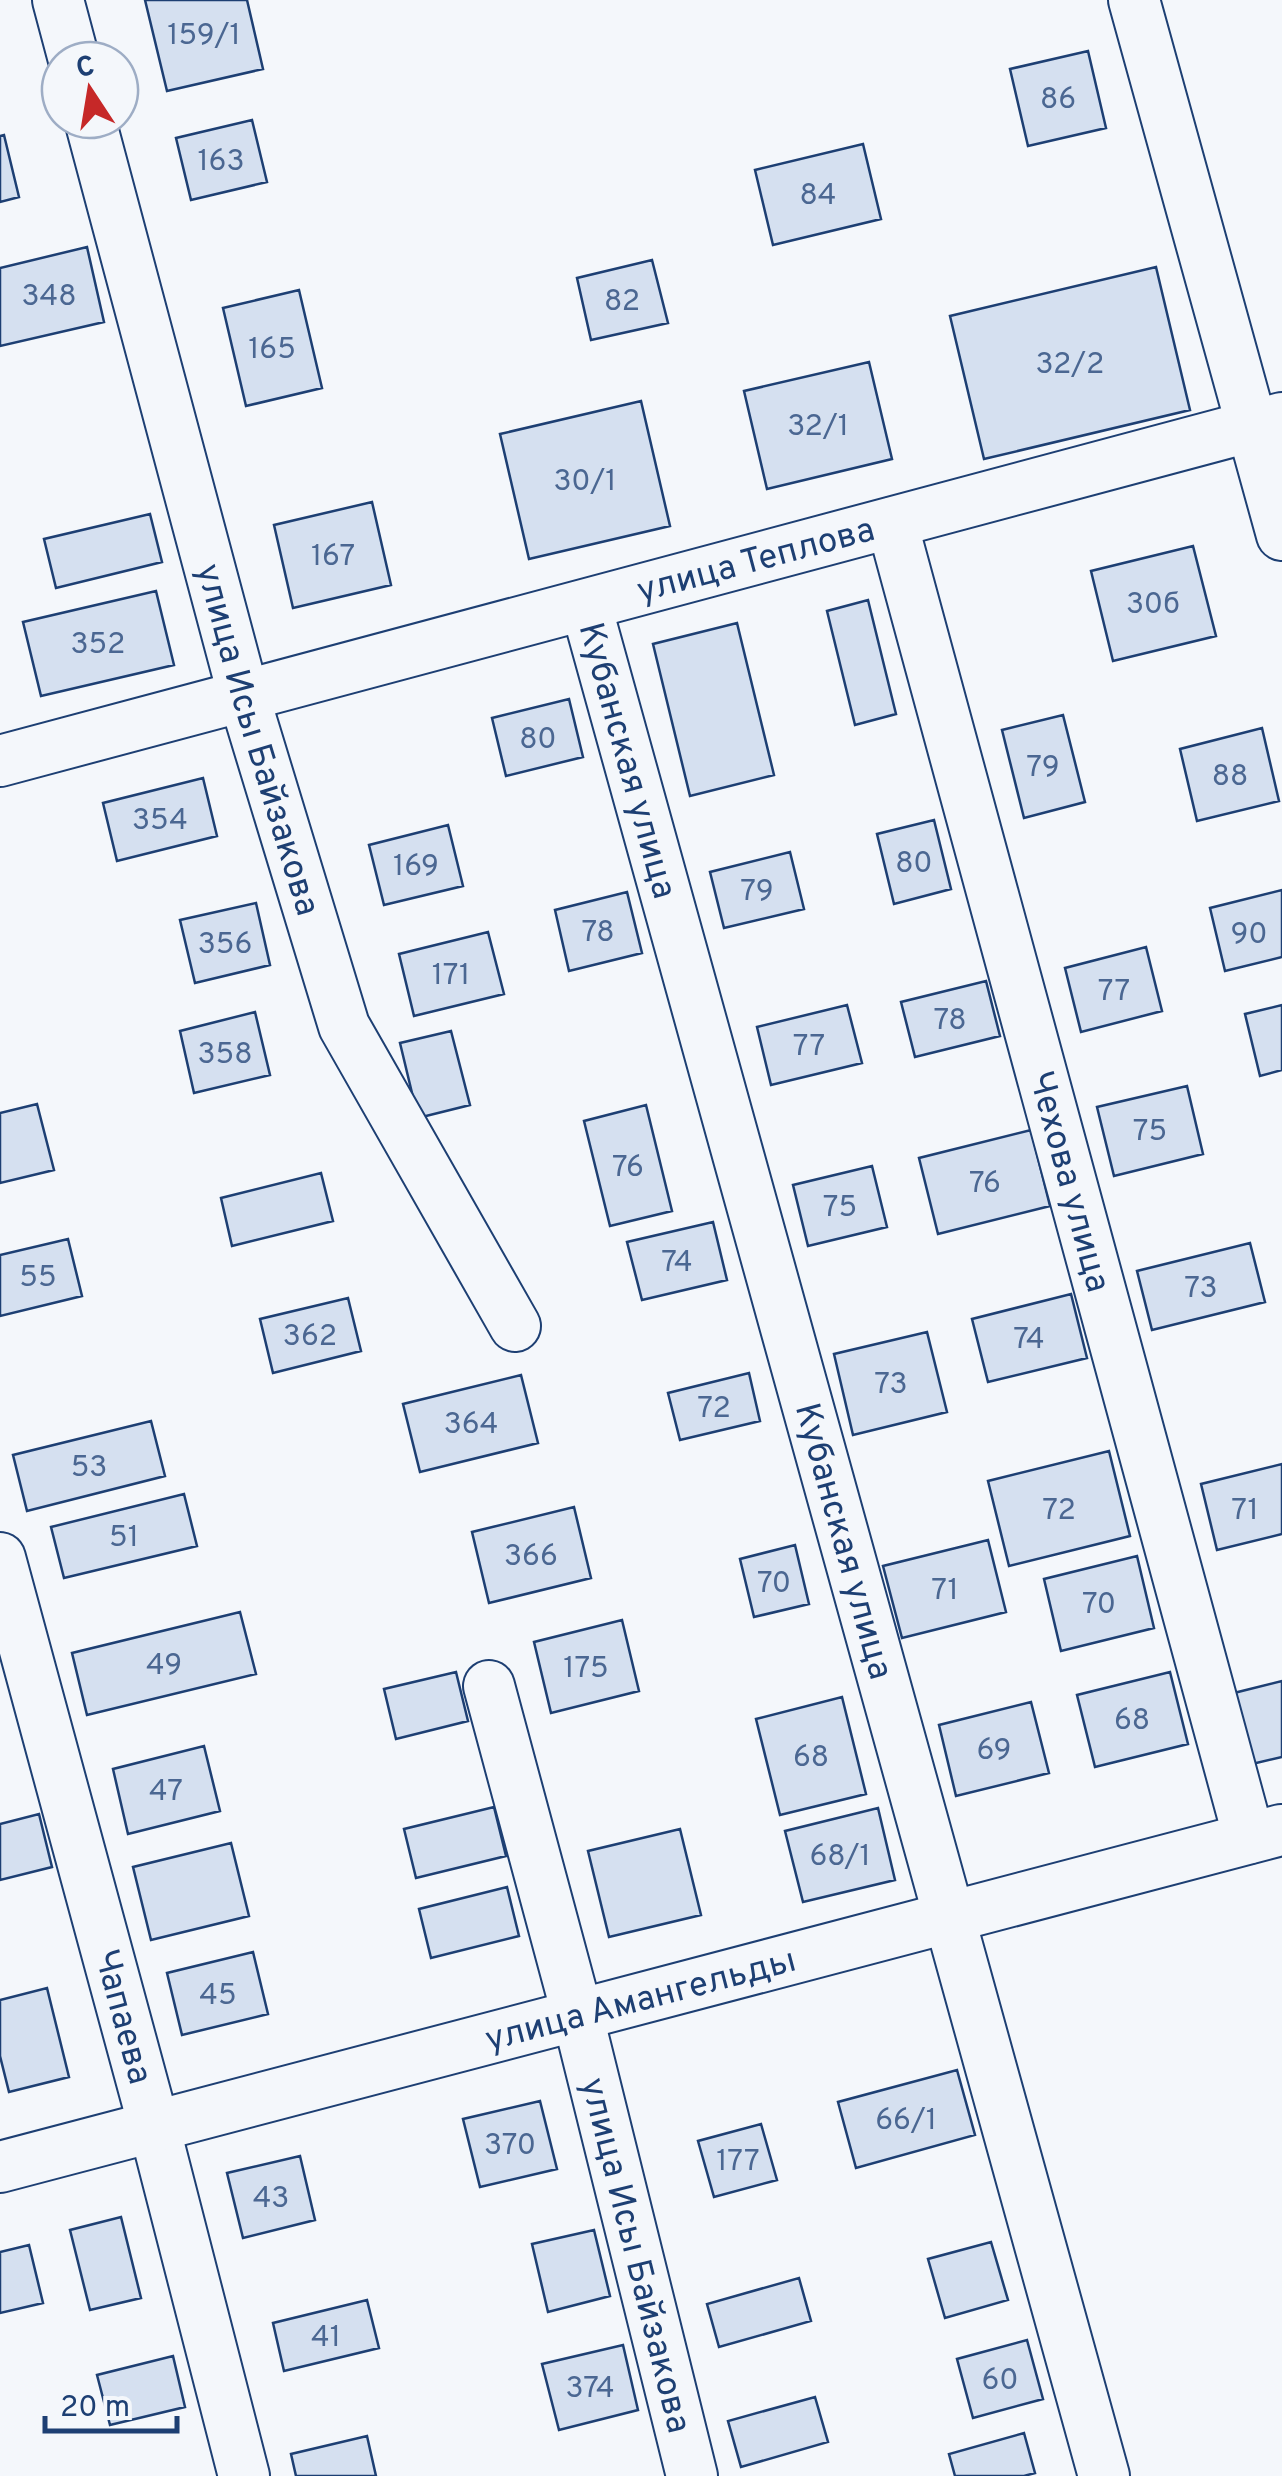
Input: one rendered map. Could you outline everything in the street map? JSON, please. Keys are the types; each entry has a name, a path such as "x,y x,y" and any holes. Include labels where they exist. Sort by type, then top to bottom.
{"street":[{"path":"58,0 69,40"},
{"path":"1134,0 1266,422 1282,535"},
{"name":"улица Исы Байзакова","path":"95,140 244,697 344,1026 515,1326"},
{"name":"улица Теплова","path":"0,761 1266,422"},
{"name":"Чехова улица","path":"892,523 1265,1834"},
{"name":"Кубанская улица","path":"586,606 1104,2476"},
{"name":"Чапаева","path":"0,1558 244,2476"},
{"name":"улица Исы Байзакова","path":"489,1686 577,2013 692,2476"},
{"name":"улица Амангельды","path":"0,2167 1265,1834"}],"building":[{"path":"145,0 247,0 263,69 167,91"},
{"path":"1088,51 1106,128 1028,146 1010,69"},
{"path":"252,120 267,182 191,200 176,138"},
{"path":"4,135 19,197 0,202 0,136"},
{"path":"863,144 881,219 773,245 755,170"},
{"path":"87,247 104,322 0,346 0,268"},
{"path":"652,260 668,323 591,340 577,278"},
{"path":"1156,267 1190,410 984,459 950,316"},
{"path":"299,290 322,388 246,406 223,308"},
{"path":"869,362 892,459 767,489 744,391"},
{"path":"641,401 670,526 529,559 500,434"},
{"path":"372,502 391,585 293,608 274,525"},
{"path":"150,514 162,562 56,588 44,539"},
{"path":"1193,546 1216,636 1113,661 1091,571"},
{"path":"156,591 174,665 41,696 23,622"},
{"path":"868,600 896,714 855,725 827,611"},
{"path":"737,623 774,775 690,796 653,644"},
{"path":"569,699 583,757 506,776 492,718"},
{"path":"1063,715 1085,802 1024,818 1002,730"},
{"path":"1262,728 1279,801 1197,821 1180,749"},
{"path":"203,778 217,836 117,861 103,803"},
{"path":"934,820 951,889 894,904 877,834"},
{"path":"448,825 463,886 384,905 369,845"},
{"path":"790,852 804,909 724,928 710,872"},
{"path":"1282,890 1282,957 1225,971 1210,908"},
{"path":"627,892 642,953 569,971 555,910"},
{"path":"256,903 270,965 195,983 180,920"},
{"path":"488,932 504,994 414,1016 399,954"},
{"path":"1146,947 1162,1011 1081,1032 1065,968"},
{"path":"986,981 1000,1036 915,1057 901,1002"},
{"path":"847,1005 862,1063 771,1085 757,1027"},
{"path":"1282,1005 1282,1070 1260,1076 1245,1014"},
{"path":"255,1012 270,1075 194,1093 180,1031"},
{"path":"451,1031 470,1105 418,1118 400,1043"},
{"path":"1187,1086 1203,1154 1114,1176 1097,1107"},
{"path":"37,1104 54,1170 0,1183 0,1113"},
{"path":"646,1105 672,1211 610,1226 584,1121"},
{"path":"1031,1130 1050,1206 938,1234 919,1158"},
{"path":"872,1166 887,1227 808,1246 793,1185"},
{"path":"321,1173 333,1221 232,1246 221,1198"},
{"path":"713,1222 727,1280 642,1300 627,1242"},
{"path":"68,1239 82,1296 0,1316 0,1255"},
{"path":"1250,1243 1265,1302 1152,1330 1137,1271"},
{"path":"1071,1294 1087,1358 988,1382 972,1319"},
{"path":"348,1298 361,1351 273,1373 260,1319"},
{"path":"927,1332 947,1412 853,1435 834,1354"},
{"path":"749,1373 760,1421 680,1440 668,1393"},
{"path":"521,1375 538,1443 420,1472 403,1404"},
{"path":"151,1421 165,1476 27,1511 13,1455"},
{"path":"1109,1451 1130,1536 1009,1566 988,1481"},
{"path":"1282,1464 1282,1534 1217,1550 1201,1484"},
{"path":"184,1494 197,1546 64,1578 51,1527"},
{"path":"574,1507 591,1578 489,1603 472,1532"},
{"path":"988,1540 1006,1612 902,1638 883,1566"},
{"path":"795,1545 809,1604 754,1617 740,1559"},
{"path":"1137,1556 1154,1628 1061,1651 1044,1579"},
{"path":"240,1612 256,1674 87,1715 72,1653"},
{"path":"622,1620 639,1691 551,1713 534,1642"},
{"path":"456,1672 468,1721 396,1739 384,1689"},
{"path":"1170,1672 1188,1744 1095,1767 1077,1695"},
{"path":"1282,1681 1282,1757 1252,1764 1234,1693"},
{"path":"842,1697 866,1794 780,1815 756,1719"},
{"path":"1031,1702 1049,1773 956,1796 939,1725"},
{"path":"204,1746 220,1811 128,1834 113,1769"},
{"path":"494,1807 506,1856 416,1878 404,1829"},
{"path":"878,1808 895,1880 803,1902 785,1831"},
{"path":"39,1814 52,1867 0,1880 0,1824"},
{"path":"680,1829 701,1915 609,1937 588,1851"},
{"path":"231,1843 249,1916 151,1940 133,1867"},
{"path":"507,1887 519,1936 431,1958 419,1909"},
{"path":"253,1952 268,2014 182,2035 167,1973"},
{"path":"47,1988 69,2077 9,2092 0,2056 0,2000"},
{"path":"957,2070 975,2135 856,2168 838,2102"},
{"path":"540,2101 557,2169 480,2187 463,2119"},
{"path":"761,2124 777,2180 714,2197 698,2141"},
{"path":"300,2156 315,2220 243,2238 227,2173"},
{"path":"121,2217 141,2298 90,2310 70,2230"},
{"path":"594,2230 610,2296 548,2312 532,2244"},
{"path":"991,2242 1008,2300 945,2318 928,2259"},
{"path":"29,2245 43,2303 0,2313 0,2252"},
{"path":"799,2278 811,2321 719,2347 707,2304"},
{"path":"367,2300 379,2348 284,2371 273,2323"},
{"path":"1027,2340 1043,2399 973,2418 957,2359"},
{"path":"623,2345 638,2410 559,2430 542,2364"},
{"path":"173,2356 185,2407 110,2425 97,2375"},
{"path":"815,2397 828,2442 741,2467 728,2421"},
{"path":"1024,2433 1035,2473 955,2476 949,2454"},
{"path":"367,2436 376,2476 296,2476 291,2454"}]}
